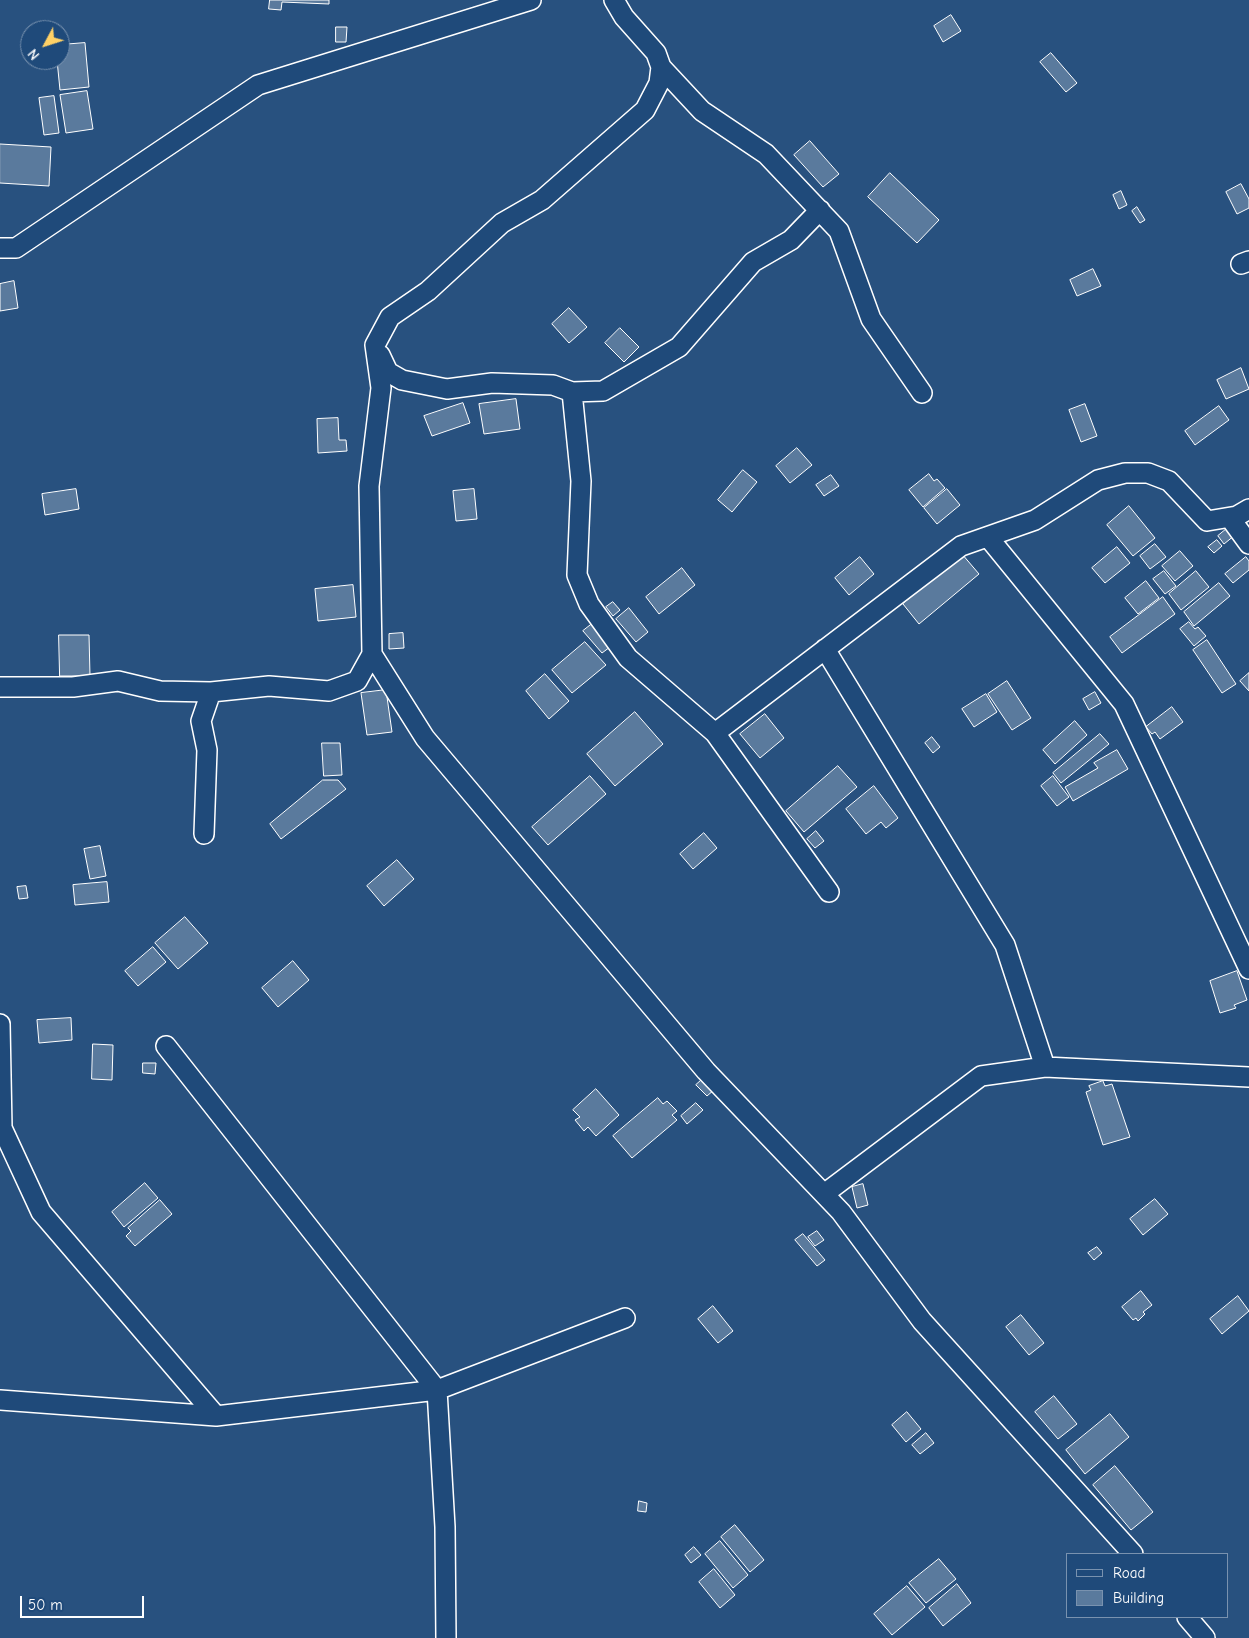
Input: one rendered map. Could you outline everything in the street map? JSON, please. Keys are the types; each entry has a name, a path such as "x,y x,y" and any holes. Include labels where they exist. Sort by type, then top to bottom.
{"street":[{"path":"0,248 16,248 258,85 531,0"},
{"path":"614,0 624,17 656,53 661,67 702,111 766,154 839,231 871,319 922,393"},
{"path":"0,687 73,687 118,681 160,691 211,692 269,686 328,691 357,681 372,654 369,486 381,388 375,344 390,317 428,291 502,223 542,200 645,110 659,83 661,67"},
{"path":"375,344 388,372 402,380 447,389 492,383 553,385 572,392 602,391 679,347 753,262 791,240 820,210"},
{"path":"572,392 581,481 577,575 589,604 628,658 715,733 829,892"},
{"path":"715,733 961,546 1035,520 1098,480 1125,473 1148,473 1169,481 1207,521 1230,518 1249,509"},
{"path":"1230,518 1249,544"},
{"path":"988,537 1124,704 1249,969"},
{"path":"826,649 1005,945 1045,1067"},
{"path":"372,654 426,738 706,1071 841,1212 922,1321 1132,1553"},
{"path":"204,834 207,750 201,721 211,692"},
{"path":"0,1024 2,1128 41,1212 216,1416"},
{"path":"166,1046 437,1390 445,1527 446,1638"},
{"path":"824,1194 981,1076 1045,1067 1249,1076"},
{"path":"0,1400 216,1416 437,1390 625,1318"},
{"path":"1188,1618 1205,1638"}],"building":[{"path":"270,0 329,0 329,4 282,2 281,10 269,9"},
{"path":"951,15 961,31 943,42 934,26"},
{"path":"336,27 347,27 346,42 336,42"},
{"path":"85,43 89,87 60,90 58,70 70,70 70,44"},
{"path":"1051,53 1077,83 1066,92 1040,62"},
{"path":"87,91 93,129 66,133 60,95"},
{"path":"54,96 59,133 44,135 39,98"},
{"path":"810,141 839,174 823,187 794,155"},
{"path":"0,144 51,147 49,186 0,183"},
{"path":"890,173 939,220 917,243 868,197"},
{"path":"1241,184 1249,199 1249,208 1237,214 1226,192"},
{"path":"1121,191 1127,205 1119,209 1113,195"},
{"path":"1137,207 1145,220 1140,223 1132,211"},
{"path":"1093,269 1101,286 1077,296 1070,280"},
{"path":"14,281 18,308 0,311 0,284"},
{"path":"569,308 587,327 569,343 552,324"},
{"path":"620,328 639,347 624,362 605,343"},
{"path":"1241,368 1249,389 1226,399 1217,380"},
{"path":"516,399 520,429 484,434 479,404"},
{"path":"463,403 470,423 432,436 424,416"},
{"path":"1085,404 1097,436 1081,442 1069,410"},
{"path":"1219,406 1229,420 1195,445 1185,431"},
{"path":"338,418 339,440 346,440 347,451 318,453 317,419"},
{"path":"797,448 812,465 790,483 776,466"},
{"path":"743,470 757,482 732,512 718,500"},
{"path":"929,474 934,481 937,479 945,488 923,507 909,490"},
{"path":"831,475 839,486 824,496 816,485"},
{"path":"76,489 79,509 45,515 42,494"},
{"path":"474,489 477,519 456,521 453,491"},
{"path":"947,489 960,505 937,524 924,508"},
{"path":"1129,506 1155,538 1133,556 1107,525"},
{"path":"1229,527 1235,535 1224,544 1218,536"},
{"path":"1217,540 1222,546 1214,553 1208,547"},
{"path":"1155,544 1166,557 1150,569 1140,556"},
{"path":"1117,547 1130,563 1105,583 1092,568"},
{"path":"1180,551 1193,566 1175,581 1162,566"},
{"path":"962,554 979,574 919,624 903,604"},
{"path":"860,557 874,574 849,595 835,578"},
{"path":"1246,557 1249,561 1249,570 1233,583 1225,574"},
{"path":"682,568 695,585 659,614 646,597"},
{"path":"1164,571 1176,586 1165,594 1153,579"},
{"path":"1196,571 1209,587 1181,610 1169,594"},
{"path":"1146,581 1159,598 1138,614 1125,598"},
{"path":"1219,583 1230,596 1194,626 1184,612"},
{"path":"353,585 356,617 318,621 315,589"},
{"path":"1163,597 1175,614 1122,653 1110,637"},
{"path":"613,602 620,610 613,616 606,607"},
{"path":"629,608 648,632 636,642 616,619"},
{"path":"1189,622 1195,629 1198,627 1206,636 1194,646 1180,629"},
{"path":"592,624 610,647 602,653 583,631"},
{"path":"403,633 404,648 389,649 389,634"},
{"path":"59,635 89,635 90,676 60,676"},
{"path":"1207,640 1236,684 1222,693 1193,650"},
{"path":"585,642 606,665 572,693 552,670"},
{"path":"1249,673 1249,691 1240,681"},
{"path":"545,674 569,701 549,719 526,691"},
{"path":"1007,681 1031,718 1012,730 988,694"},
{"path":"386,690 392,732 367,735 361,693"},
{"path":"1095,692 1101,703 1089,710 1083,699"},
{"path":"986,694 997,712 974,727 962,709"},
{"path":"1172,707 1183,722 1160,739 1155,732 1152,734 1146,727"},
{"path":"635,712 663,744 615,786 587,754"},
{"path":"765,714 784,738 760,758 740,734"},
{"path":"1075,721 1087,735 1055,764 1043,750"},
{"path":"1100,734 1109,744 1061,783 1053,773"},
{"path":"932,737 940,747 933,753 925,743"},
{"path":"322,743 340,743 342,775 324,776"},
{"path":"1117,750 1128,769 1073,801 1065,787 1098,768 1094,763"},
{"path":"838,766 857,787 804,832 786,811"},
{"path":"590,776 606,794 548,845 532,827"},
{"path":"1053,776 1069,797 1057,806 1041,786"},
{"path":"323,780 338,780 346,789 281,839 270,824"},
{"path":"874,786 898,818 886,828 881,822 866,834 846,809"},
{"path":"816,831 824,841 815,848 807,839"},
{"path":"704,833 717,848 693,869 680,854"},
{"path":"100,846 106,876 90,879 84,849"},
{"path":"397,860 414,879 384,906 367,886"},
{"path":"107,882 109,902 75,905 73,885"},
{"path":"26,886 28,898 19,899 17,887"},
{"path":"185,917 208,943 178,969 155,943"},
{"path":"153,947 166,962 138,986 125,971"},
{"path":"293,961 309,980 278,1007 262,988"},
{"path":"1237,971 1247,1000 1234,1005 1236,1008 1220,1013 1210,981"},
{"path":"71,1018 72,1040 39,1043 37,1020"},
{"path":"93,1044 113,1045 112,1080 92,1079"},
{"path":"143,1063 156,1063 155,1074 143,1073"},
{"path":"705,1077 715,1089 707,1096 696,1085"},
{"path":"1103,1081 1105,1086 1112,1084 1130,1137 1103,1145 1086,1092 1091,1090 1089,1086"},
{"path":"596,1089 619,1115 596,1136 588,1127 584,1131 575,1120 580,1117 573,1110"},
{"path":"658,1098 663,1104 667,1101 677,1111 672,1115 677,1120 632,1158 613,1136"},
{"path":"696,1103 703,1110 687,1124 681,1116"},
{"path":"145,1183 158,1198 124,1227 112,1212"},
{"path":"863,1184 868,1205 857,1208 852,1187"},
{"path":"1155,1199 1168,1214 1143,1235 1130,1219"},
{"path":"160,1200 172,1214 135,1246 126,1236 131,1231 128,1228"},
{"path":"817,1231 824,1240 815,1246 808,1237"},
{"path":"803,1234 825,1260 817,1266 795,1240"},
{"path":"1097,1247 1102,1253 1094,1260 1088,1253"},
{"path":"1141,1291 1152,1305 1143,1312 1145,1314 1138,1321 1136,1318 1133,1320 1122,1307"},
{"path":"1238,1296 1249,1311 1222,1334 1210,1319"},
{"path":"713,1306 733,1331 718,1343 698,1319"},
{"path":"1021,1315 1044,1343 1029,1355 1006,1327"},
{"path":"1054,1396 1077,1424 1058,1439 1035,1412"},
{"path":"907,1412 921,1429 906,1442 892,1425"},
{"path":"1110,1414 1129,1437 1085,1474 1066,1450"},
{"path":"926,1433 934,1443 920,1454 912,1445"},
{"path":"1115,1466 1153,1512 1131,1530 1093,1485"},
{"path":"639,1501 647,1503 646,1512 638,1511"},
{"path":"735,1525 764,1560 750,1572 721,1537"},
{"path":"720,1541 748,1575 733,1588 705,1554"},
{"path":"694,1547 701,1555 691,1563 685,1555"},
{"path":"939,1559 956,1579 926,1603 909,1583"},
{"path":"714,1569 735,1595 720,1608 699,1582"},
{"path":"957,1584 971,1603 943,1626 929,1608"},
{"path":"907,1586 925,1607 892,1635 874,1614"}]}
